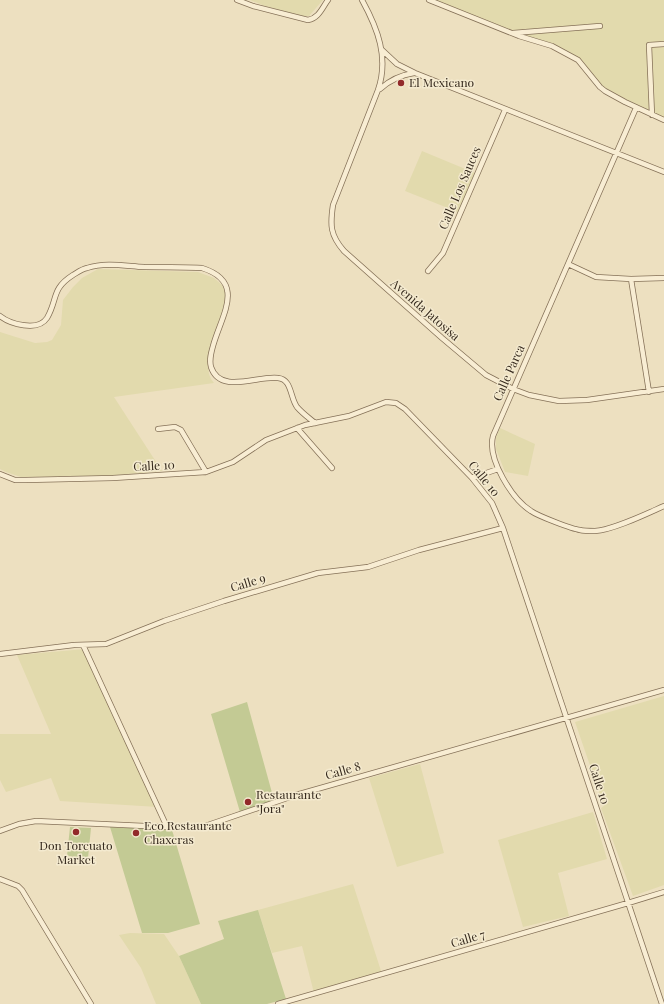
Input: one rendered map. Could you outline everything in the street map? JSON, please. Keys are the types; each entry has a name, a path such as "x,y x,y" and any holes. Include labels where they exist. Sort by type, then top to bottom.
{"street":[{"path":"237,0 253,6 311,20 316,16 328,0"},
{"name":"Avenida Jatosisa","path":"362,0 374,26 382,50 383,66 378,90 333,205 330,222 338,245 442,338 486,375 513,389 529,395 559,401 586,400 664,389"},
{"path":"429,0 513,33 552,46 578,60 600,87 636,108 664,120"},
{"path":"513,33 600,26"},
{"path":"652,115 648,45 664,44"},
{"name":"Avenida Jatosisa","path":"382,50 397,64 415,73 615,154 664,172"},
{"path":"378,90 395,78 415,73"},
{"name":"Calle Parca","path":"636,108 492,439 492,451 498,469 512,493 531,511 579,530 596,531 609,528 664,506"},
{"name":"Calle Los Sauces","path":"428,271 443,253 505,110"},
{"path":"0,316 10,322 20,325 29,326 43,322 46,319 60,285 82,269 90,267 113,264 143,267 202,268 210,270 221,277 225,282 229,294 227,307 216,336 210,358 211,367 214,372 224,381 237,383 270,378 282,379 289,385 291,395 298,408 315,423"},
{"path":"568,264 596,277 631,279 664,278"},
{"path":"631,279 648,392"},
{"name":"Calle 10","path":"0,474 15,480 26,480 113,478 206,472 233,462 266,440 297,428 349,416 386,402 396,403 405,409 472,478 492,503 503,528 662,1004"},
{"path":"158,430 175,426 181,430 206,472"},
{"path":"297,428 332,468"},
{"path":"472,478 498,469"},
{"name":"Calle 9","path":"0,654 83,645 97,645 113,642 164,621 216,603 318,573 368,567 419,550 503,528"},
{"path":"83,645 167,827"},
{"name":"Calle 8","path":"0,832 19,824 36,821 167,827 199,827 212,825 296,795 664,690"},
{"path":"0,879 18,886 22,890 91,1004"},
{"name":"Calle 7","path":"278,1004 628,904 664,892"}],"shaded area":[{"path":"250,0 323,0 309,16 302,16 265,6"},
{"path":"434,0 664,0 664,118 607,93 581,64 557,48"},
{"path":"422,151 475,173 458,212 405,191"},
{"path":"98,269 198,272 214,278 222,285 226,294 223,311 210,350 208,364 209,374 214,383 114,397 162,471 106,476 21,477 6,472 0,469 0,332 35,343 52,340 61,325 63,300 82,278"},
{"path":"500,428 535,444 528,476 505,472 496,449 496,437"},
{"path":"85,649 158,807 60,801 51,778 6,792 0,780 0,734 51,734 17,655"},
{"path":"664,696 664,885 633,896 601,808 604,806 575,722"},
{"path":"420,764 444,853 397,867 369,778"},
{"path":"593,812 607,859 558,873 569,916 523,927 498,840"},
{"path":"353,884 382,974 314,993 302,946 272,953 258,910"},
{"path":"130,933 164,934 179,956 201,1004 156,1004 141,968 119,935"}],"green space":[{"path":"247,702 274,800 240,812 211,714"},
{"path":"70,827 91,828 88,858 67,856"},
{"path":"110,827 172,830 200,924 168,933 142,933"},
{"path":"258,910 286,999 267,1004 201,1004 179,956 224,939 218,921"}],"place":[{"name":"El Mexicano","path":"401,83"},
{"name":"Restaurante \"Jora\"","path":"248,802"},
{"name":"Don Torcuato Market","path":"76,832"},
{"name":"Eco Restaurante Chaxcras","path":"136,833"}]}
